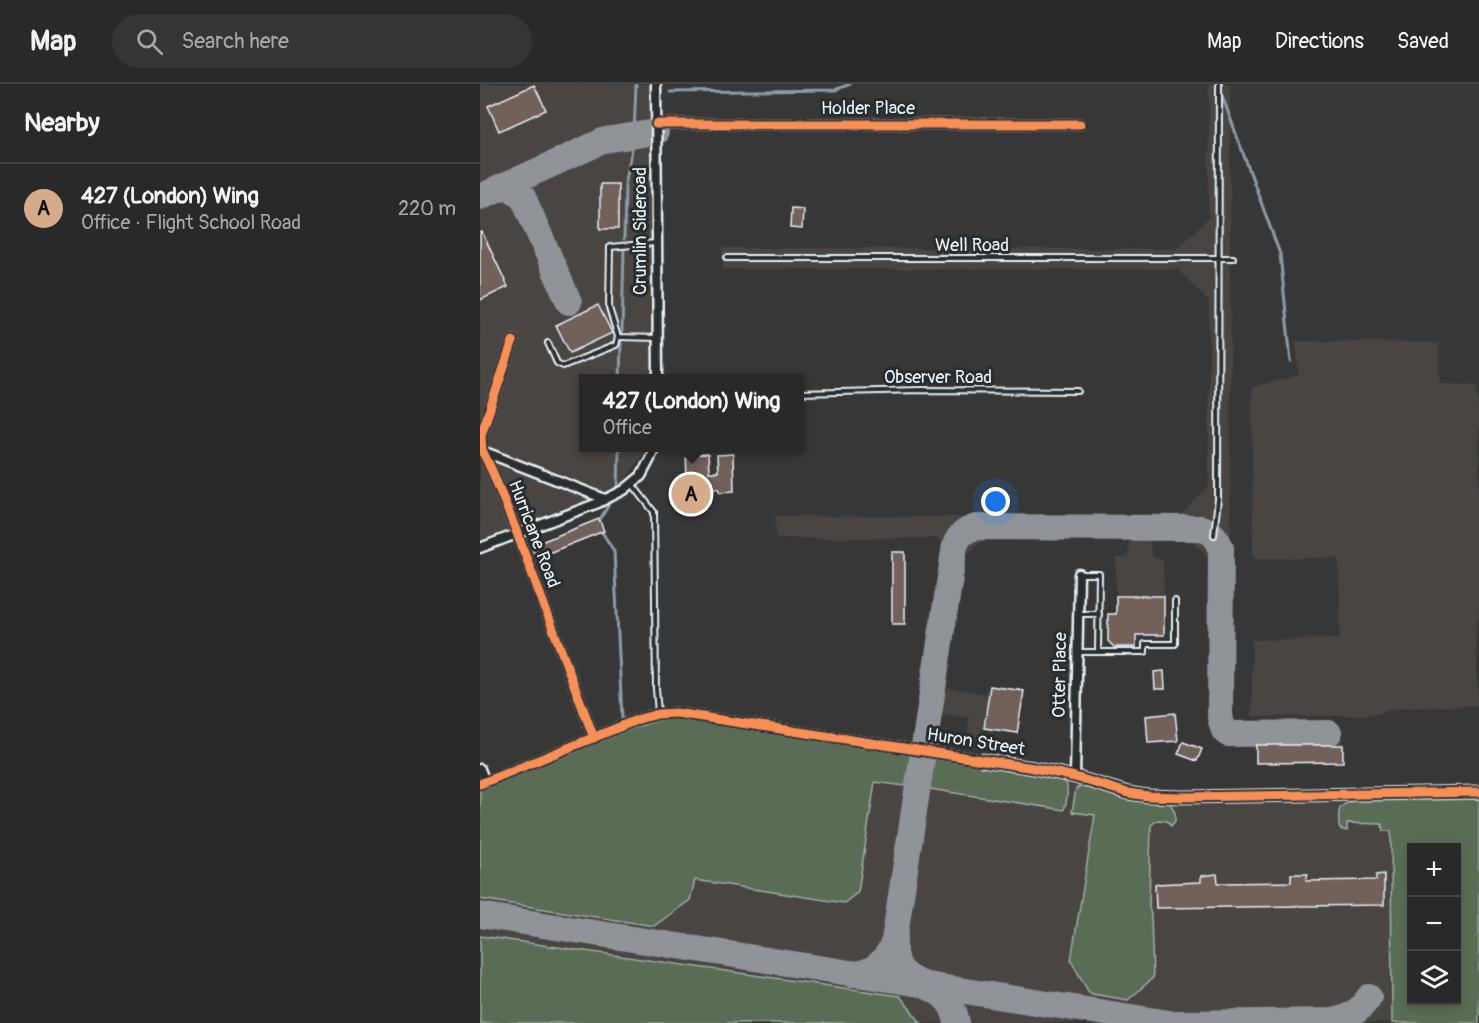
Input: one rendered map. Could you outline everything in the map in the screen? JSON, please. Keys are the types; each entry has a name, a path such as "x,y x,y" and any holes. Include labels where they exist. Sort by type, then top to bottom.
{"street":[{"name":"Crumlin Sideroad","path":"656,84 658,374"},
{"name":"Holder Place","path":"656,124 1080,124"},
{"path":"513,341 482,435 481,450 605,500"},
{"name":"Hurricane Road","path":"481,450 493,472 517,533 594,738"},
{"path":"480,548 605,500 624,490 641,476 652,452"},
{"name":"Otter Place","path":"1075,777 1079,573"},
{"name":"Huron Street","path":"482,783 658,714 688,715 1034,768 1075,777 1128,793 1148,796 1479,792"},
{"path":"480,769 482,783"}],"lane":[{"path":"1214,535 1218,499 1219,84"},
{"path":"548,343 557,363 563,366 616,345 618,337 609,308 610,247 657,243"},
{"name":"Well Road","path":"728,258 1218,258"},
{"path":"942,259 1233,258"},
{"path":"618,337 658,338"},
{"name":"Observer Road","path":"804,393 920,390 1078,391"},
{"path":"632,483 654,512 658,714"},
{"path":"1079,573 1099,574 1098,652"},
{"path":"1077,652 1145,652 1145,644 1175,644 1175,602"},
{"path":"1078,614 1099,614"}],"shaded area":[{"path":"480,84 655,84 655,374 579,374 579,452 645,452 623,482 583,503 480,542"},
{"path":"1209,84 1230,84 1231,726 1234,730 1343,728 1343,745 1256,745 1256,738 1221,739 1220,726 1210,726 1210,559 1189,538 1154,538 1150,542 1151,554 1154,558 1163,559 1164,596 1116,595 1116,558 1125,558 1129,554 1129,542 1126,539 985,539 964,556 944,687 985,694 987,687 990,688 980,746 969,745 967,742 969,718 940,713 933,757 1141,792 1479,790 1479,1023 480,1023 480,758 487,774 650,710 912,754 945,546 936,538 776,538 775,516 1178,518 1209,486 1209,302 1177,269 723,269 722,248 1177,249 1209,217"},
{"path":"1296,341 1439,343 1440,384 1477,385 1479,418 1479,621 1476,622 1478,705 1400,708 1370,715 1252,717 1252,640 1340,639 1339,558 1253,558 1252,387 1299,375"}],"green space":[{"path":"678,718 908,754 912,758 905,786 875,782 858,892 844,903 695,880 690,900 654,926 480,899 480,788 636,727 663,719"},
{"path":"933,757 1065,780 1067,795 1064,810 930,789 928,785"},
{"path":"1084,784 1144,801 1170,802 1175,813 1175,821 1171,826 1167,821 1158,820 1151,825 1149,907 1153,978 1128,1000 1092,994 1088,991 1071,960 1095,815 1072,812 1076,789"},
{"path":"1479,799 1479,1023 1392,1023 1391,831 1383,831 1382,824 1347,823 1347,831 1340,829 1338,816 1344,805 1352,801"},
{"path":"480,936 900,996 921,1023 480,1023"}],"building":[{"path":"534,85 546,110 499,131 488,106"},
{"path":"600,184 618,184 618,229 600,229"},
{"path":"791,208 803,209 802,229 790,228"},
{"path":"482,232 508,287 480,300 480,233"},
{"path":"598,305 612,333 570,353 556,325"},
{"path":"708,454 709,472 718,472 717,455 733,454 734,491 720,492 719,488 706,488 706,498 701,498 702,503 688,503 686,455"},
{"path":"599,519 604,531 536,558 531,546"},
{"path":"892,552 905,552 905,624 892,624"},
{"path":"1116,596 1164,596 1164,635 1136,635 1136,647 1114,647 1108,641 1108,614 1116,614"},
{"path":"1164,671 1165,689 1155,689 1154,672"},
{"path":"990,686 1024,691 1017,733 984,728"},
{"path":"1175,713 1178,741 1148,743 1146,716"},
{"path":"1183,742 1202,749 1197,761 1178,754"},
{"path":"1256,745 1343,745 1343,762 1256,763"},
{"path":"1217,874 1218,883 1291,882 1291,874 1308,874 1306,881 1376,880 1376,875 1384,874 1384,905 1156,908 1155,884 1201,882 1201,876"}],"waterway":[{"path":"634,134 636,84"},
{"path":"670,92 835,90 850,84"},
{"path":"1220,90 1280,254 1291,361"},
{"path":"624,239 625,185 634,138"},
{"path":"622,332 624,249"},
{"path":"620,374 621,342"},
{"path":"618,489 619,452"},
{"path":"599,521 608,506"},
{"path":"600,529 614,551 622,718"}],"taxiway":[{"path":"480,197 605,140 656,132"},
{"path":"506,185 523,197 569,302"},
{"path":"894,941 955,545 963,533 969,530 976,527 1201,528 1208,531 1214,535 1221,548 1220,717 1224,731 1228,734 1329,733"},
{"path":"480,915 1169,1023"},
{"path":"852,974 867,971 878,965 894,941 895,959 901,971 943,996 952,1007 957,1023"},
{"path":"1179,1023 1332,1021 1353,1014 1369,997"}],"cycle path":[{"path":"656,124 1080,124"},
{"path":"513,341 481,435 482,450 517,533 594,738"},
{"path":"480,784 639,719 658,714 676,713 1034,768 1075,777 1128,793 1148,796 1479,792"}],"place":[{"name":"427 (London) Wing","path":"691,494"}]}
